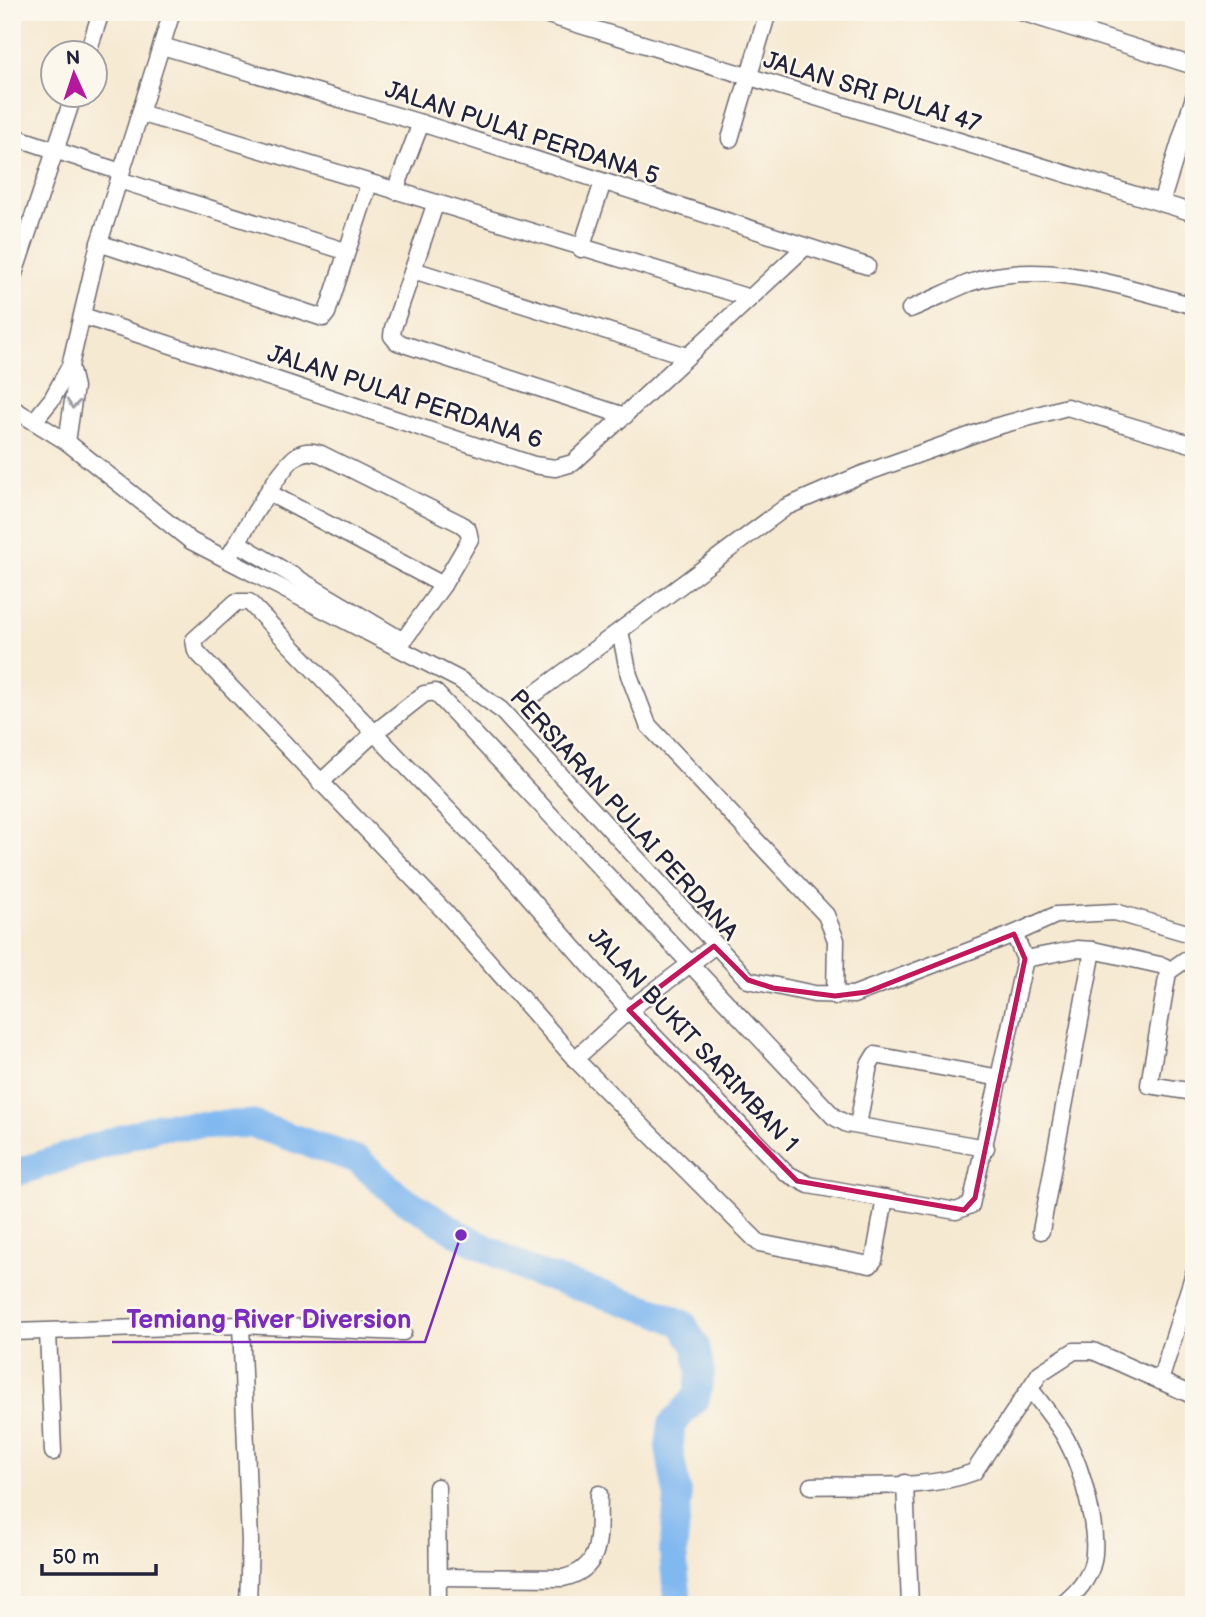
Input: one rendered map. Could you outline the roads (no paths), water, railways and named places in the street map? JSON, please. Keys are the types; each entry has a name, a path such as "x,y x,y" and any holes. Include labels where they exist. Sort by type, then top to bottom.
{"street":[{"path":"93,38 102,12"},
{"path":"34,421 52,399 70,366 99,243 172,12"},
{"name":"JALAN SRI PULAI 47","path":"538,12 1194,213"},
{"path":"730,139 768,12"},
{"path":"1021,12 1194,66"},
{"name":"JALAN PULAI PERDANA 5","path":"162,47 421,123 867,266"},
{"path":"1161,202 1194,97"},
{"path":"12,280 69,108"},
{"path":"140,113 750,299"},
{"path":"395,191 421,123"},
{"path":"12,136 120,176 345,251"},
{"path":"581,249 603,182"},
{"path":"99,243 323,318 327,313 369,184"},
{"path":"435,205 393,328 392,336 397,342 625,416"},
{"name":"JALAN PULAI PERDANA 6","path":"83,316 534,465 555,468 573,463 805,247"},
{"path":"414,270 687,356"},
{"path":"910,309 971,282 1028,273 1094,278 1194,306"},
{"path":"67,442 75,387 70,366"},
{"path":"536,693 786,507 860,475 994,427 1067,407 1194,445"},
{"name":"PERSIARAN PULAI PERDANA","path":"12,408 67,442 191,541 460,680 501,710 714,946 748,980 773,988 835,996 867,992 1056,915 1115,912 1194,935"},
{"path":"228,558 238,542 269,493 289,461 298,454 310,451 461,524 468,530 470,539 443,585 403,641 238,542"},
{"path":"269,493 443,585"},
{"name":"JALAN BUKIT SARIMBAN 1","path":"320,783 194,646 197,635 241,600 249,603 501,865 629,1010 786,1173 809,1185 964,1210 975,1198 1025,959"},
{"path":"620,631 629,675 648,725 826,915 836,940 835,996"},
{"path":"886,1198 874,1260 870,1265 759,1243 575,1059 445,912 320,783 373,734 425,694 429,692 440,695 834,1117 858,1125 986,1148"},
{"path":"1014,934 1025,959 1077,949 1093,950 1159,962 1168,972"},
{"path":"575,1059 629,1010 714,946"},
{"path":"1041,1231 1093,950"},
{"path":"1194,962 1185,960 1168,972 1149,1086 1194,1092"},
{"path":"858,1125 869,1065 875,1055 1000,1078"},
{"path":"1160,1381 1194,1273"},
{"path":"241,1325 250,1542 248,1605"},
{"path":"12,1332 241,1325 403,1332"},
{"path":"48,1332 53,1452"},
{"path":"811,1486 905,1483 959,1477 974,1472 1040,1373 1074,1351 1093,1351 1194,1396"},
{"path":"1031,1390 1071,1450 1081,1474 1095,1542 1093,1563 1081,1589 1062,1605"},
{"path":"905,1483 910,1605"},
{"path":"437,1487 438,1605"},
{"path":"438,1577 564,1578 581,1574 591,1565 596,1551 599,1494"}],"waterway":[{"path":"12,1174 160,1126 252,1124 358,1160 396,1194 461,1235 532,1272 657,1312 683,1324 696,1347 701,1373 696,1398 672,1424 669,1447 678,1499 673,1553 678,1605"}],"place":[{"name":"Temiang River Diversion","path":"461,1235"}]}
